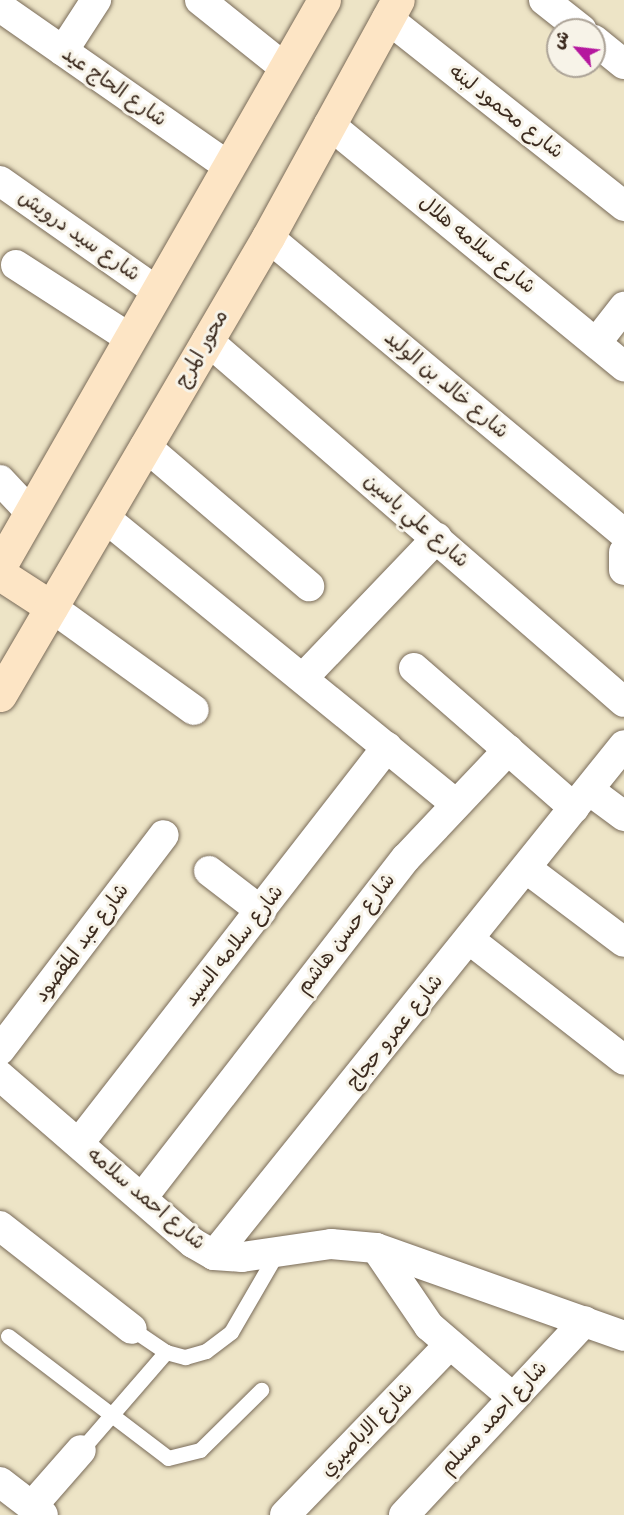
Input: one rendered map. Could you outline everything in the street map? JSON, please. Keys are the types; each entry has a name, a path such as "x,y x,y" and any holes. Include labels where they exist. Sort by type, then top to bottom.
{"main road":[{"path":"0,566 324,0"},
{"name":"محور المرج","path":"0,695 268,237 392,9"},
{"path":"0,574 51,607"}],"street":[{"path":"63,51 96,0"},
{"path":"200,0 285,68"},
{"path":"544,0 567,18"},
{"name":"شارع الحاج عيد","path":"0,7 229,166"},
{"name":"شارع محمود لبنه","path":"392,9 624,206"},
{"path":"606,50 624,64"},
{"name":"شارع سلامه هلال","path":"329,124 624,366"},
{"name":"شارع سيد درويش","path":"0,181 158,292"},
{"name":"شارع خالد بن الوليد","path":"268,237 624,534"},
{"path":"16,265 131,339"},
{"path":"596,342 624,307"},
{"name":"شارع علي ياسين","path":"207,340 624,702"},
{"path":"145,446 309,586"},
{"path":"0,480 31,513"},
{"path":"104,517 455,803"},
{"path":"303,678 436,538"},
{"path":"624,552 620,564 624,570"},
{"path":"51,607 194,710"},
{"path":"414,668 507,750 582,799 624,816"},
{"name":"شارع عمرو حجاج","path":"214,1254 470,940 624,745"},
{"name":"شارع سلامه السيد","path":"79,1143 387,747"},
{"name":"شارع حسن هاشم","path":"141,1198 360,915 455,803 507,750"},
{"name":"شارع عبد المقصود","path":"0,1050 164,835"},
{"path":"527,869 624,942"},
{"path":"208,871 261,911"},
{"path":"470,940 624,1060"},
{"name":"شارع احمد سلامه","path":"0,1076 141,1198 214,1254 242,1257 331,1244 376,1248 624,1336"},
{"path":"0,1226 132,1329"},
{"path":"376,1248 408,1302 449,1345 512,1397"},
{"name":"شارع احمد مسلم","path":"404,1515 585,1321"},
{"name":"شارع الاباصيري","path":"285,1515 449,1345"},
{"path":"0,1482 37,1511 81,1450"}],"lane":[{"path":"132,1329 166,1352 185,1357 206,1351 231,1332 278,1251"},
{"path":"8,1336 159,1454 178,1459 200,1450 261,1390"},
{"path":"81,1450 166,1352"}]}
